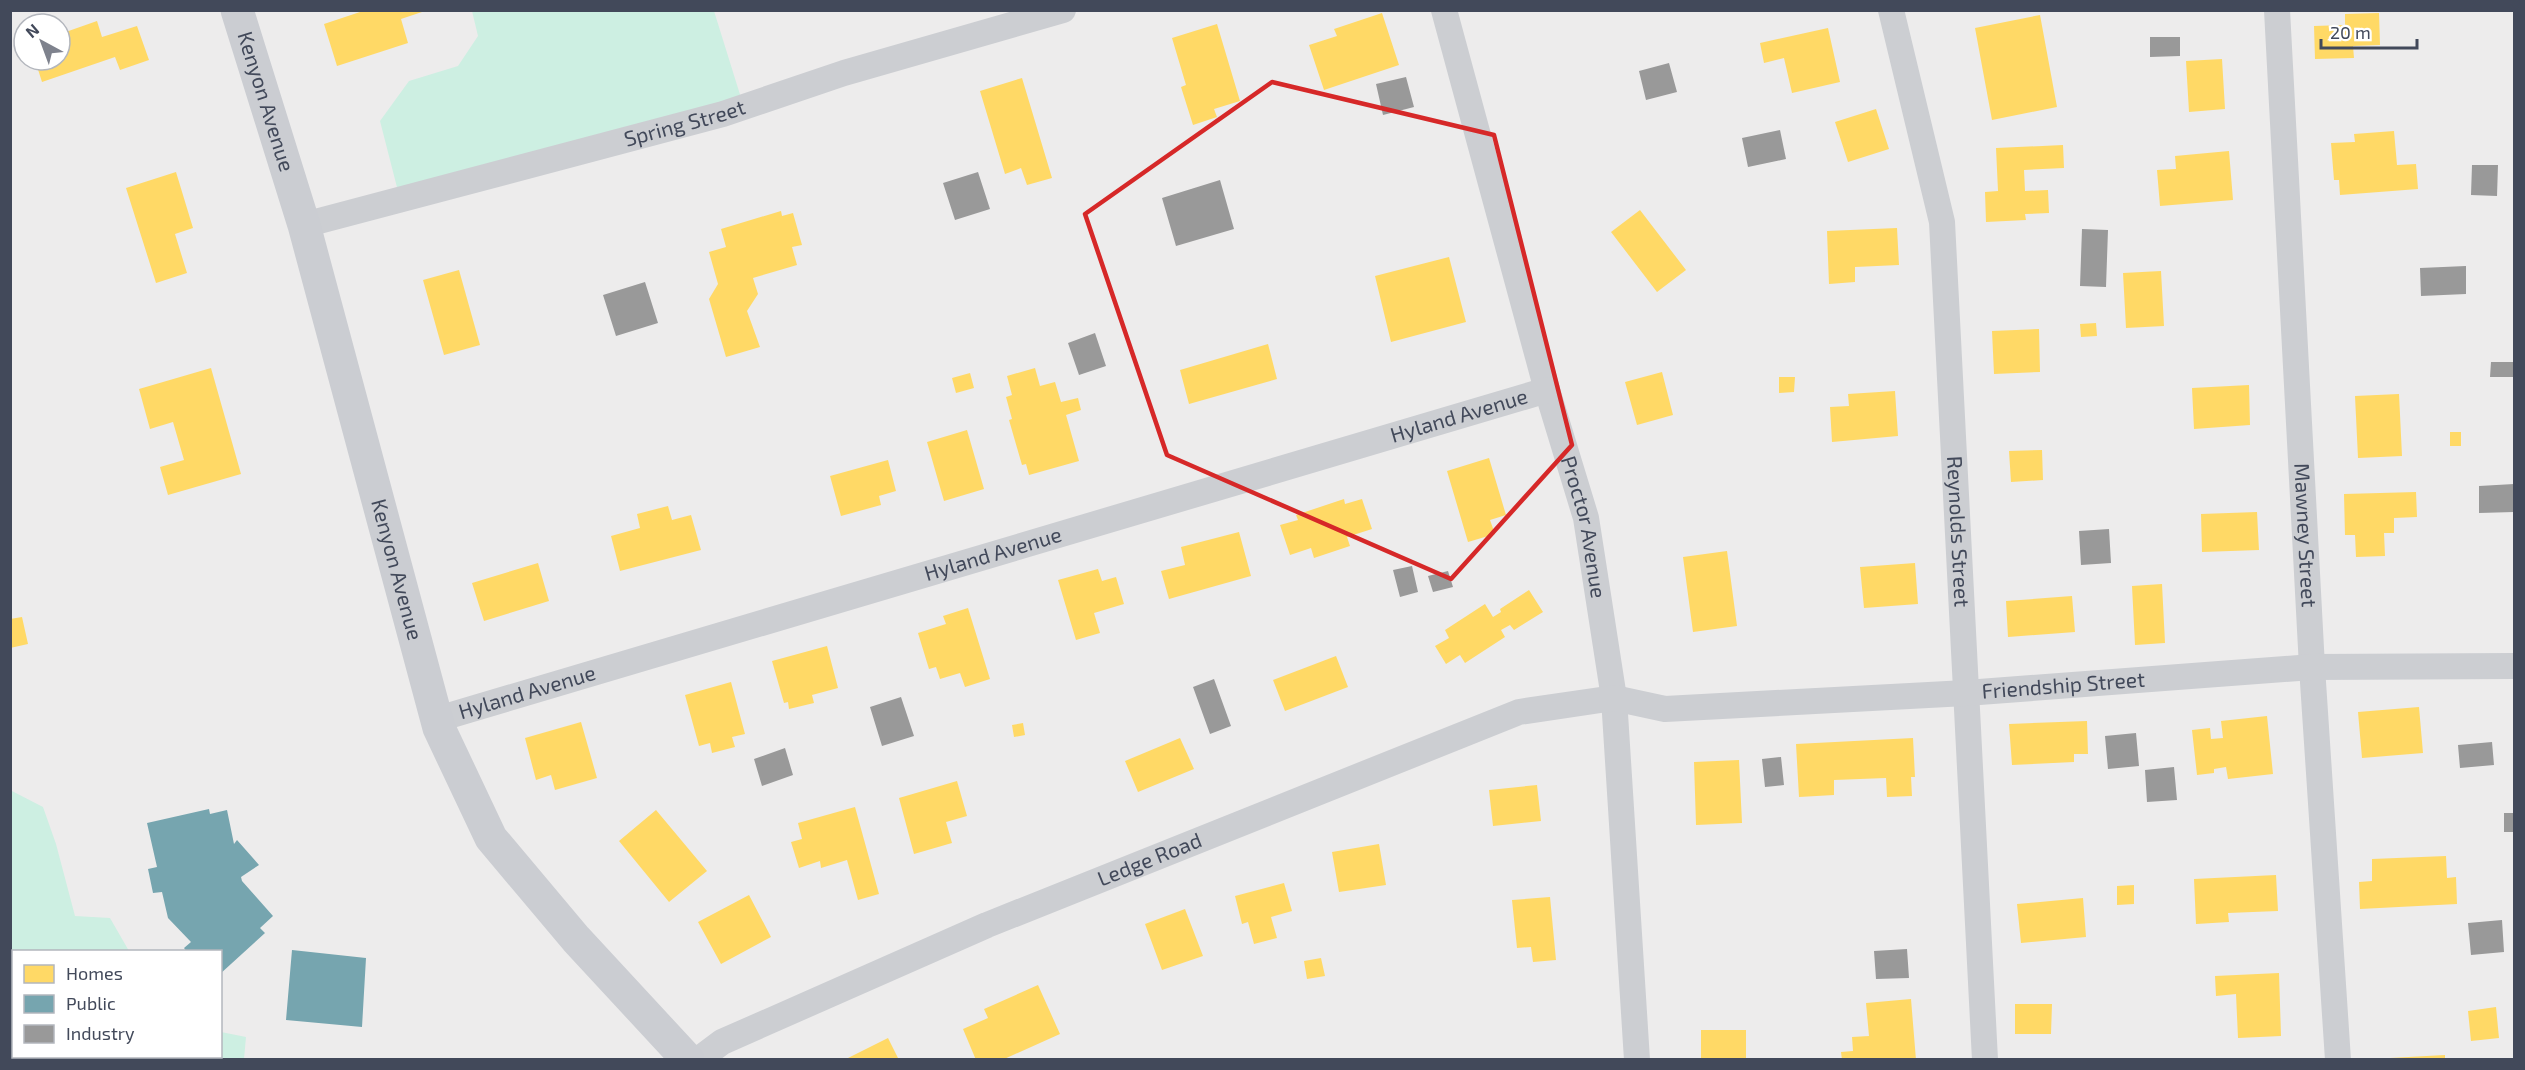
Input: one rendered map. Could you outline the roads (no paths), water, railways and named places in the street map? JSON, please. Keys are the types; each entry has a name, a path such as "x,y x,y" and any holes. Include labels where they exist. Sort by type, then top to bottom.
{"street":[{"name":"Kenyon Avenue","path":"237,10 304,225 439,728 492,838 576,939 688,1059"},
{"name":"Spring Street","path":"304,225 723,114 844,73 1063,10"},
{"name":"Proctor Avenue","path":"1444,10 1547,390 1586,518 1614,698 1637,1059"},
{"name":"Reynolds Street","path":"1891,10 1942,222 1985,1059"},
{"name":"Mawney Street","path":"2277,10 2312,667 2338,1059"},
{"name":"Hyland Avenue","path":"438,719 1547,390"},
{"name":"Friendship Street","path":"1614,698 1665,709 1966,693 2312,667 2514,666"},
{"name":"Ledge Road","path":"698,1059 722,1042 976,929 1519,712 1614,698"}]}
